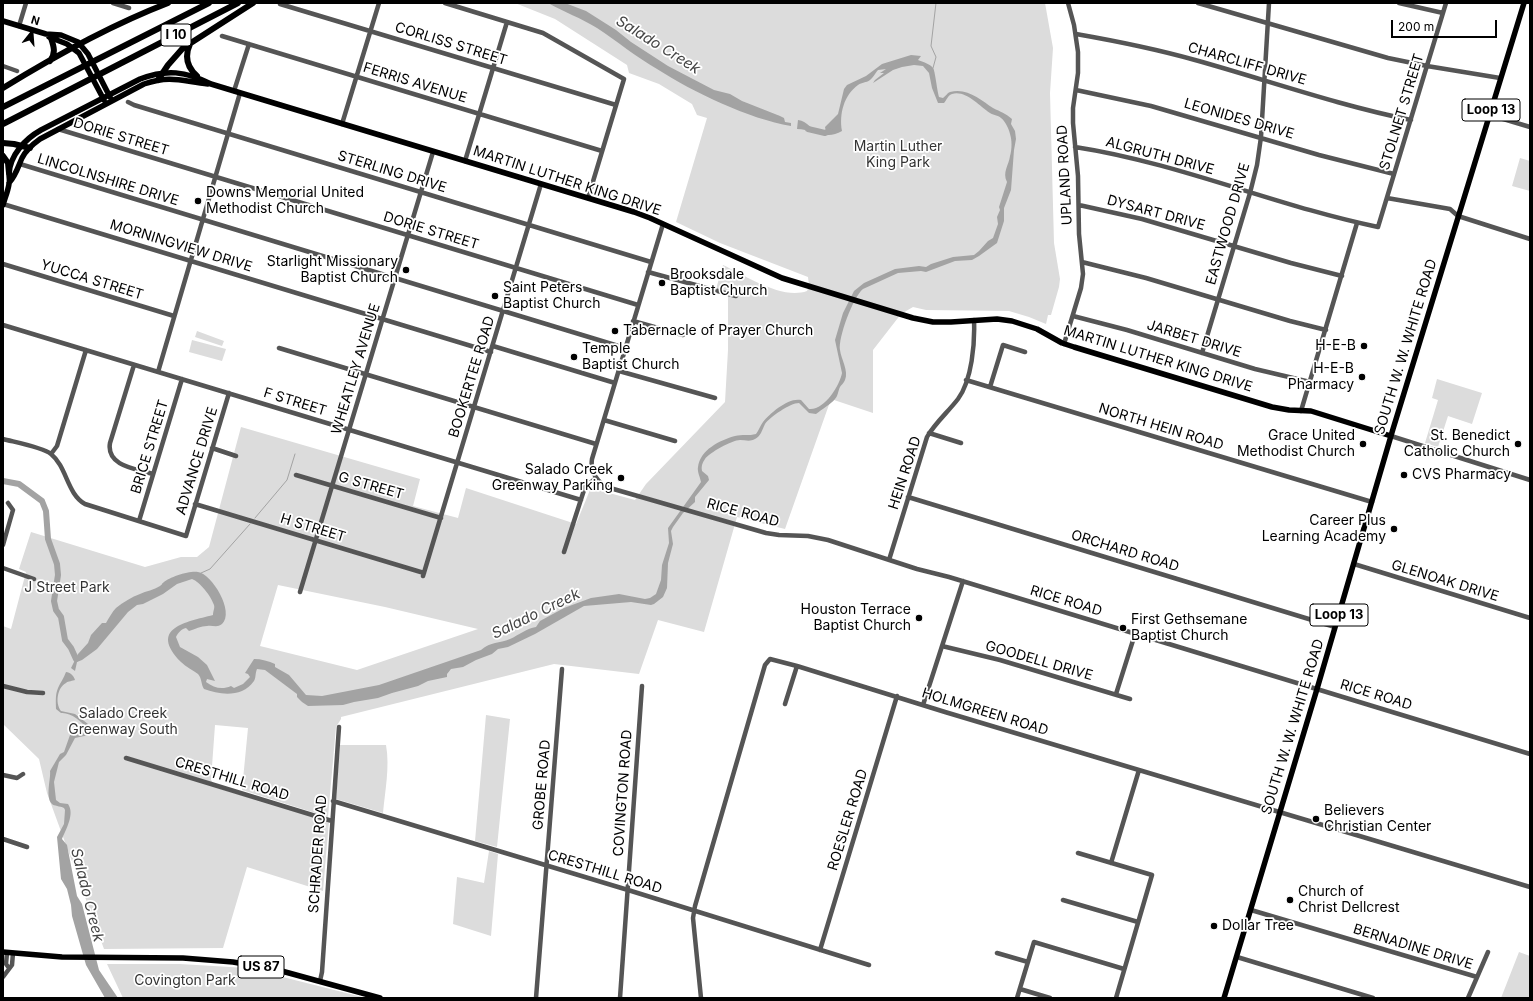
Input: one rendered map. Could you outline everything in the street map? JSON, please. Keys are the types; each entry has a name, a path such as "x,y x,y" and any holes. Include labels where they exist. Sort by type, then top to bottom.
{"highway":[{"path":"3,88 80,44 168,3"},
{"name":"I 10","path":"3,107 107,56 209,3"},
{"name":"I 10","path":"3,124 238,3"},
{"path":"158,80 177,55 190,44 253,3"},
{"path":"48,36 54,46 54,54 49,61"},
{"path":"190,44 187,53 187,62 192,72 197,76"},
{"path":"3,143 22,145 30,148"},
{"path":"3,156 8,163 9,173"}],"main road":[{"name":"SOUTH W. W. WHITE ROAD","path":"1224,998 1391,436 1524,3"},
{"path":"3,21 48,36 73,48 82,57 106,103"},
{"path":"48,36 61,35 80,44 88,54 112,100"},
{"name":"MARTIN LUTHER KING DRIVE","path":"22,145 41,130 140,79 163,73 178,72 197,76 211,84"},
{"name":"MARTIN LUTHER KING DRIVE","path":"30,148 40,139 144,84 158,80 174,79 211,84 634,212 773,275 921,320 942,323 997,319 1012,321 1037,329 1064,344 1272,407 1316,412 1391,436"},
{"path":"10,183 9,173 12,162 22,145"},
{"path":"3,204 10,183 16,176 24,155 30,148"},
{"name":"US 87","path":"7,953 62,957 183,958 233,962 278,970 380,998"}],"street":[{"path":"19,26 26,3"},
{"path":"113,3 129,8"},
{"path":"342,124 379,3"},
{"path":"445,3 543,33 624,79 588,198"},
{"name":"UPLAND ROAD","path":"1064,344 1082,281 1073,113 1078,59 1076,34 1068,3"},
{"path":"1198,3 1367,53 1427,66 1500,78"},
{"name":"EASTWOOD DRIVE","path":"1202,353 1257,165 1261,137 1269,3"},
{"path":"1399,3 1443,13"},
{"name":"STOLNET STREET","path":"1378,227 1446,3"},
{"name":"CORLISS STREET","path":"280,4 616,105"},
{"path":"465,161 507,22"},
{"name":"CHARCLIFF DRIVE","path":"1076,34 1146,47 1365,110 1411,120"},
{"name":"FERRIS AVENUE","path":"222,36 602,151"},
{"path":"158,372 229,134 237,92 249,44"},
{"path":"3,66 17,71"},
{"name":"LEONIDES DRIVE","path":"1076,90 1151,106 1355,165 1394,174"},
{"name":"STERLING DRIVE","path":"128,102 651,262"},
{"path":"1490,115 1530,127"},
{"name":"DORIE STREET","path":"58,129 638,305"},
{"name":"ALGRUTH DRIVE","path":"1075,147 1149,163 1357,223 1378,227"},
{"name":"WHEATLEY AVENUE","path":"300,592 433,152"},
{"name":"LINCOLNSHIRE DRIVE","path":"20,164 625,348"},
{"name":"BOOKERTEE ROAD","path":"423,575 541,184"},
{"path":"1387,198 1450,209 1458,216 1530,238"},
{"name":"MORNINGVIEW DRIVE","path":"3,204 491,352"},
{"name":"DYSART DRIVE","path":"1079,205 1142,219 1342,276"},
{"path":"1301,410 1357,223"},
{"path":"564,552 585,487 596,478 592,468 592,462 596,444 663,224"},
{"path":"1082,262 1146,278 1290,321 1326,330"},
{"name":"YUCCA STREET","path":"3,264 174,316"},
{"path":"648,272 736,296"},
{"name":"JARBET DRIVE","path":"1073,316 1127,330 1255,369 1310,382"},
{"name":"HEIN ROAD","path":"889,560 925,442 929,433 959,398 963,390 974,351 974,320"},
{"path":"634,321 683,335"},
{"name":"F STREET","path":"3,325 581,500"},
{"path":"990,387 1003,345 1025,352"},
{"path":"493,346 615,383"},
{"path":"279,348 596,444"},
{"path":"51,454 57,446 86,350"},
{"path":"134,365 110,443 109,451 111,456 119,463 153,474"},
{"path":"618,371 715,398"},
{"name":"BRICE STREET","path":"139,521 182,379"},
{"name":"NORTH HEIN ROAD","path":"966,380 1372,502"},
{"name":"ADVANCE DRIVE","path":"139,521 186,536 229,393"},
{"path":"604,420 675,441"},
{"path":"929,433 961,443"},
{"path":"1391,436 1530,480"},
{"path":"3,439 43,450 51,454 58,463 76,496 82,502 139,521"},
{"path":"212,448 236,456"},
{"name":"G STREET","path":"296,475 441,518"},
{"name":"RICE ROAD","path":"596,478 604,486 773,534 808,536 828,540 889,560 963,581 1530,754"},
{"name":"ORCHARD ROAD","path":"908,497 1335,627"},
{"path":"3,545 13,510 8,503"},
{"name":"H STREET","path":"195,504 423,575"},
{"name":"GLENOAK DRIVE","path":"1354,564 1530,618"},
{"path":"3,568 34,577"},
{"path":"923,705 963,581"},
{"path":"1116,694 1135,634"},
{"name":"GOODELL DRIVE","path":"942,646 1000,660 1130,699"},
{"name":"HOLMGREEN ROAD","path":"700,998 693,918 694,910 766,662 768,659 772,658 923,705 1530,887"},
{"path":"785,704 797,666"},
{"name":"GROBE ROAD","path":"536,998 562,669"},
{"path":"3,686 27,692 43,692"},
{"name":"COVINGTON ROAD","path":"620,998 642,686"},
{"name":"ROESLER ROAD","path":"820,950 897,696"},
{"name":"SCHRADER ROAD","path":"320,981 322,972 338,727"},
{"name":"CRESTHILL ROAD","path":"126,758 332,820"},
{"path":"1111,863 1139,770"},
{"path":"3,775 17,778 23,774"},
{"name":"CRESTHILL ROAD","path":"333,801 694,910 869,965"},
{"path":"3,839 27,847"},
{"path":"1078,853 1152,875 1116,998"},
{"path":"1063,900 1138,922"},
{"name":"BERNADINE DRIVE","path":"1251,910 1477,977"},
{"path":"1017,998 1034,942 1124,969"},
{"path":"1468,998 1488,952"},
{"path":"3,978 9,968 6,964 7,953"},
{"path":"997,953 1028,962"},
{"path":"1237,957 1373,998"},
{"path":"1020,989 1050,998"}],"green space":[{"path":"515,3 1045,3 1053,48 1050,93 1054,243 1060,279 1051,315 1048,315 1046,324 1009,311 926,310 913,307 901,314 873,350 873,413 831,399 785,529 737,517 704,632 658,620 639,674 554,664 341,717 336,727 328,817 242,790 248,728 215,725 211,780 217,788 329,821 323,891 247,867 223,948 104,949 47,793 39,759 3,724 3,626 11,629 26,572 19,569 31,532 145,567 181,557 197,557 209,547 241,427 420,479 413,506 458,518 466,488 576,524 592,485 598,490 635,500 646,484 725,402 728,350 728,296 730,292 716,289 723,265 764,286 776,290 797,293 807,291 809,286 808,277 720,243 676,222 707,118 697,115 692,104 659,84 629,73 627,65 555,19","holes":["278,585 385,607 478,629 357,670 260,646"]},
{"path":"1520,158 1530,161 1530,191 1512,186"},
{"path":"197,331 224,341 222,346 195,337"},
{"path":"192,340 226,349 222,361 189,352"},
{"path":"1437,379 1482,393 1472,424 1448,416 1438,447 1425,443 1438,400 1432,398"},
{"path":"486,715 510,719 497,847 475,841"},
{"path":"340,745 386,745 387,770 383,813 336,799"},
{"path":"489,851 498,854 491,936 453,924 457,877 484,883"},
{"path":"1519,952 1530,956 1530,998 1501,998"},
{"name":"Covington Park","path":"107,964 180,964 247,968 366,998 123,998"}],"shaded area":[{"path":"548,3 565,3 586,11 668,66 714,90 730,94 742,101 780,116 784,118 785,122 791,123 791,126 740,111 687,87 649,64 591,24"},
{"path":"911,55 921,56 918,60 933,68 939,97 943,98 949,92 962,91 979,98 1012,119 1011,124 1015,131 1016,139 1011,190 1004,208 1004,221 997,243 972,260 955,261 926,272 898,273 863,289 859,293 851,309 841,337 840,350 846,376 837,396 816,414 809,413 799,403 791,405 780,411 768,421 757,438 748,441 740,440 726,444 707,456 702,464 702,471 708,476 709,480 695,497 695,502 683,513 671,531 673,544 668,563 667,588 663,597 654,604 651,605 631,602 584,606 535,634 508,647 498,649 492,654 463,667 451,669 447,674 447,677 428,681 418,686 378,698 343,705 308,706 297,697 297,694 265,670 257,669 254,681 249,686 237,693 224,694 204,689 198,674 181,662 172,651 168,641 174,628 182,624 213,615 213,601 202,586 192,579 177,584 163,594 143,604 137,605 128,612 97,649 77,662 75,671 71,668 78,654 88,643 91,635 102,623 106,623 116,608 142,593 158,587 170,578 190,572 204,574 209,579 220,594 226,611 222,624 217,626 202,626 189,631 186,628 180,631 176,637 180,647 198,657 207,665 215,681 207,679 206,682 218,688 231,686 234,688 243,684 250,677 245,673 254,659 259,659 275,664 275,667 289,675 306,695 322,696 379,685 481,650 488,645 506,641 526,630 536,627 540,621 564,608 591,598 619,594 645,599 656,594 661,580 662,565 669,543 668,528 701,482 698,467 707,451 717,443 729,438 738,435 756,434 766,418 786,403 801,400 809,409 815,409 826,402 835,390 842,373 835,340 843,313 854,291 864,283 895,269 919,266 926,267 953,257 974,255 993,238 998,224 997,217 1000,210 999,207 1007,182 1005,172 1011,148 1011,139 1007,125 1000,117 990,113 972,99 962,94 952,94 944,103 938,103 932,88 929,73 923,66 914,65 893,70 873,83 884,73 880,73 886,69 878,70 873,78 858,85 846,99 841,118 842,131 836,134 825,135 803,129 797,129 798,120 802,121 818,132 826,132 825,127 838,114 844,89 847,85 866,76 882,64"},
{"path":"66,672 72,674 75,680 67,682 61,688 58,696 59,708 61,711 75,714 88,724 89,735 75,738 66,755 59,762 54,782 56,800 60,803 68,804 71,812 69,822 62,839 67,845 77,896 82,904 99,970 118,998 105,998 86,965 72,916 67,889 61,879 57,837 64,824 65,810 64,808 53,805 50,801 50,771 60,754 64,752 70,735 85,732 87,729 76,718 68,714 61,713 56,709 57,691"}],"waterway":[{"path":"933,68 936,57 931,46 936,3"},
{"name":"Salado Creek","path":"808,129 825,133 830,131"},
{"path":"255,518 287,480 295,454"},
{"path":"3,481 19,484 42,501 46,511 48,539 57,564 58,575 54,601 56,610 61,617 65,640 76,659"},
{"path":"201,573 210,569 250,524"}],"place":[{"name":"Downs Memorial United Methodist Church","path":"198,201"},
{"name":"Starlight Missionary Baptist Church","path":"406,270"},
{"name":"Brooksdale Baptist Church","path":"662,283"},
{"name":"Saint Peters Baptist Church","path":"495,296"},
{"name":"Tabernacle of Prayer Church","path":"615,331"},
{"name":"H-E-B","path":"1364,346"},
{"name":"Temple Baptist Church","path":"574,357"},
{"name":"H-E-B Pharmacy","path":"1362,377"},
{"name":"Grace United Methodist Church","path":"1363,444"},
{"name":"St. Benedict Catholic Church","path":"1518,444"},
{"name":"CVS Pharmacy","path":"1404,475"},
{"name":"Salado Creek Greenway Parking","path":"621,478"},
{"name":"Career Plus Learning Academy","path":"1394,529"},
{"name":"Houston Terrace Baptist Church","path":"919,618"},
{"name":"First Gethsemane Baptist Church","path":"1123,628"},
{"name":"Believers Christian Center","path":"1316,819"},
{"name":"Church of Christ Dellcrest","path":"1290,900"},
{"name":"Dollar Tree","path":"1214,926"}],"park label":[{"name":"Martin Luther King Park","path":"898,156"},
{"name":"J Street Park","path":"67,588"},
{"name":"Salado Creek Greenway South","path":"123,722"}]}
